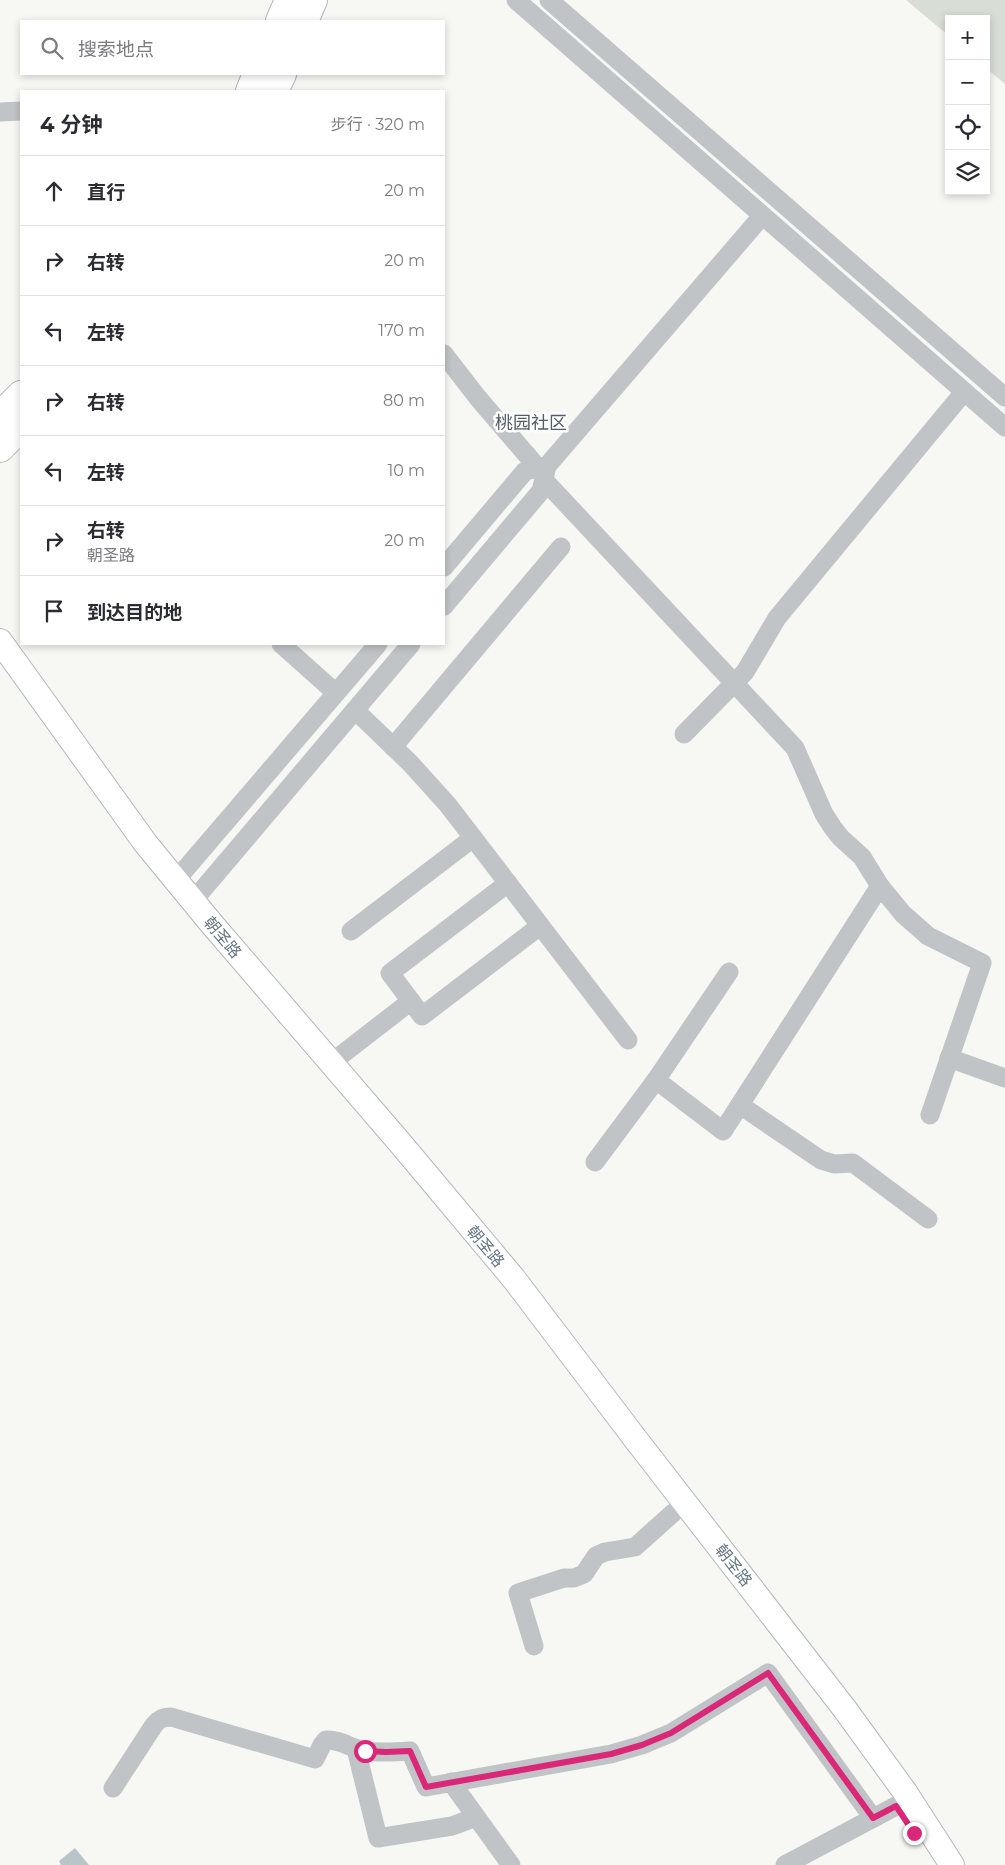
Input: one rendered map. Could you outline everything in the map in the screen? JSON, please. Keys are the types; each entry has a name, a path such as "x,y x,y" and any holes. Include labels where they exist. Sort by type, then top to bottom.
{"highway":[{"path":"280,20 289,0"},
{"path":"304,20 313,0"},
{"path":"250,90 257,75"},
{"path":"274,90 282,75"},
{"path":"0,416 20,396"},
{"path":"0,448 20,427"}],"main road":[{"name":"朝圣路","path":"0,641 146,844 192,901 332,1063 514,1279 637,1442 844,1708 899,1784 952,1865"},
{"name":"朝圣路","path":"0,667 134,853 199,933 390,1154 502,1289 832,1717 896,1806 934,1865"}],"street":[{"path":"516,0 1005,427"},
{"path":"549,0 1005,397"},
{"path":"0,112 20,111"},
{"path":"445,605 541,491 543,472 762,216"},
{"path":"445,355 478,398 543,472 734,684 795,748 824,814 833,828 841,838 862,856 880,886 903,914 928,936 982,963 930,1114"},
{"path":"684,734 745,672 777,618 964,392"},
{"path":"445,566 525,471 543,472"},
{"path":"394,747 561,546"},
{"path":"282,645 336,693"},
{"path":"176,880 377,645"},
{"path":"192,901 411,645"},
{"path":"355,710 394,747 448,805 628,1040"},
{"path":"351,932 473,838"},
{"path":"508,883 390,973 411,1002 422,1016 540,926"},
{"path":"656,1080 723,1130 880,886"},
{"path":"595,1162 656,1080 729,972"},
{"path":"332,1063 411,1002"},
{"path":"949,1058 1005,1078"},
{"path":"740,1105 821,1160 834,1164 853,1163 928,1219"},
{"path":"534,1646 518,1593 564,1578 574,1578 584,1574 596,1556 605,1552 635,1548 674,1513"},
{"path":"113,1788 154,1725 158,1720 165,1717 171,1717 315,1759 326,1740 333,1740 356,1749 386,1752 410,1751 426,1787 611,1754 642,1745 671,1733 768,1673 873,1818"},
{"path":"356,1749 378,1838 452,1826 476,1817"},
{"path":"451,1782 511,1865"},
{"path":"785,1865 896,1806"}],"shaded area":[{"path":"906,0 1005,0 1005,84 990,71 990,15 945,15 945,33"},
{"path":"75,1848 89,1865 61,1865 59,1861"}],"district":[{"name":"桃园社区","path":"531,423"}],"route":[{"path":"365,1751 410,1751 426,1787 611,1754 642,1745 671,1733 768,1673 873,1818 896,1806 914,1833"}]}
